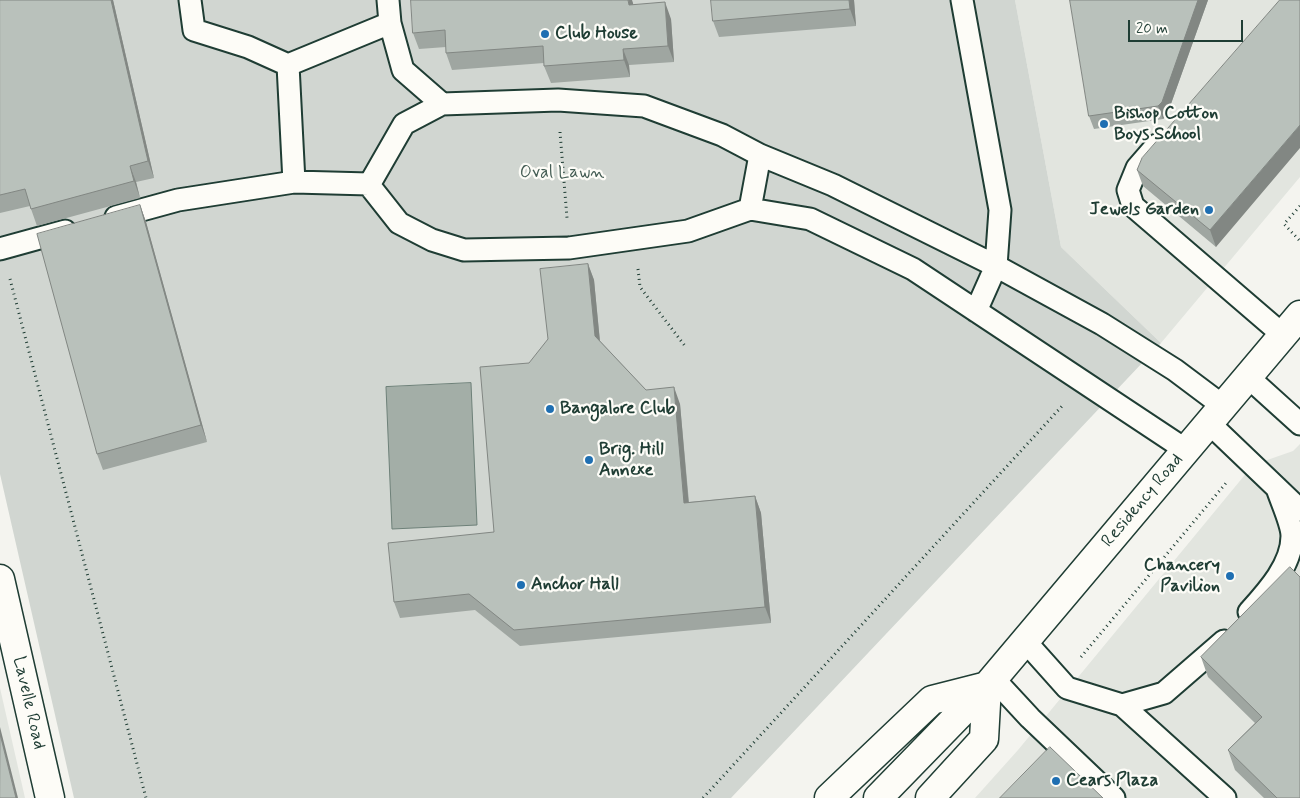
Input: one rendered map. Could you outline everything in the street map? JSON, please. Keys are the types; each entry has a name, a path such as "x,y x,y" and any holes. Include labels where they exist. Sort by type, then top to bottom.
{"main road":[{"name":"Residency Road","path":"878,798 990,681 1292,325"},
{"name":"Lavelle Road","path":"0,579 50,798"},
{"path":"829,798 932,700 990,681 984,740 930,798"}],"lane":[{"path":"190,0 194,30 248,47 288,65 390,23"},
{"path":"388,0 390,23 402,70 442,104"},
{"path":"962,0 1000,210 996,266 976,311"},
{"path":"288,65 294,182"},
{"path":"1186,450 914,269 810,218 750,209 688,231 569,248 464,250 432,240 399,223 370,185 404,124 442,104 558,100 644,106 722,134 760,156 833,185 996,266 1102,324 1175,370 1216,414 1248,458 1300,510"},
{"path":"1169,132 1137,168 1128,190 1133,206 1292,325"},
{"path":"750,209 760,156"},
{"path":"1,249 178,200 294,182 369,184"},
{"path":"1248,377 1300,424"},
{"path":"1122,704 1164,693 1223,642 1257,604 1280,574 1289,555 1292,535 1277,488"},
{"path":"1025,641 1067,688 1122,704 1225,798"},
{"path":"990,681 1039,725 1114,798"}],"path":[{"path":"558,100 569,248"},
{"path":"1300,206 1284,224 1300,241"},
{"path":"635,238 640,287 685,346"},
{"path":"1,249 146,798"},
{"path":"703,798 1084,382"},
{"path":"1061,681 1248,458"}],"shaded area":[{"path":"1015,0 1300,0 1300,177 1161,343 1061,247"},
{"path":"471,383 477,525 392,529 386,387"},
{"name":"Chancery Pavilion","path":"1300,444 1300,798 975,798 1018,750 1253,465 1293,451"},
{"path":"0,688 25,798 0,798"}],"green space":[{"name":"Bangalore Club","path":"0,0 1015,0 1061,247 1161,343 731,798 74,798 0,474"}],"building":[{"path":"0,0 111,0 148,161 130,166 134,181 31,209 25,189 0,195"},
{"name":"Club House","path":"411,0 628,0 629,5 665,2 668,46 623,49 624,60 544,66 543,46 446,53 445,30 413,33"},
{"path":"711,0 849,0 850,9 713,21"},
{"path":"1070,0 1198,0 1162,102 1158,106 1089,116"},
{"path":"1280,0 1300,0 1300,125 1210,230 1137,170 1142,158"},
{"path":"140,205 201,425 97,454 37,234"},
{"name":"Brig. Hill Annexe","path":"588,264 595,336 646,390 674,387 684,503 755,496 765,607 514,630 469,594 394,602 388,543 494,532 480,367 529,363 548,339 540,269"},
{"path":"1290,567 1300,577 1300,798 1277,798 1228,750 1262,717 1201,657"},
{"path":"0,734 16,798 0,798"},
{"path":"1050,747 1103,798 1000,798"}],"place":[{"name":"Club House","path":"545,34"},
{"name":"Bishop Cotton Boys School","path":"1104,124"},
{"name":"Jewels Garden","path":"1209,210"},
{"name":"Bangalore Club","path":"550,409"},
{"name":"Brig. Hill Annexe","path":"589,460"},
{"name":"Chancery Pavilion","path":"1230,576"},
{"name":"Anchor Hall","path":"521,585"},
{"name":"Cears Plaza","path":"1056,781"}],"park label":[{"name":"Oval Lawn","path":"562,173"}]}
